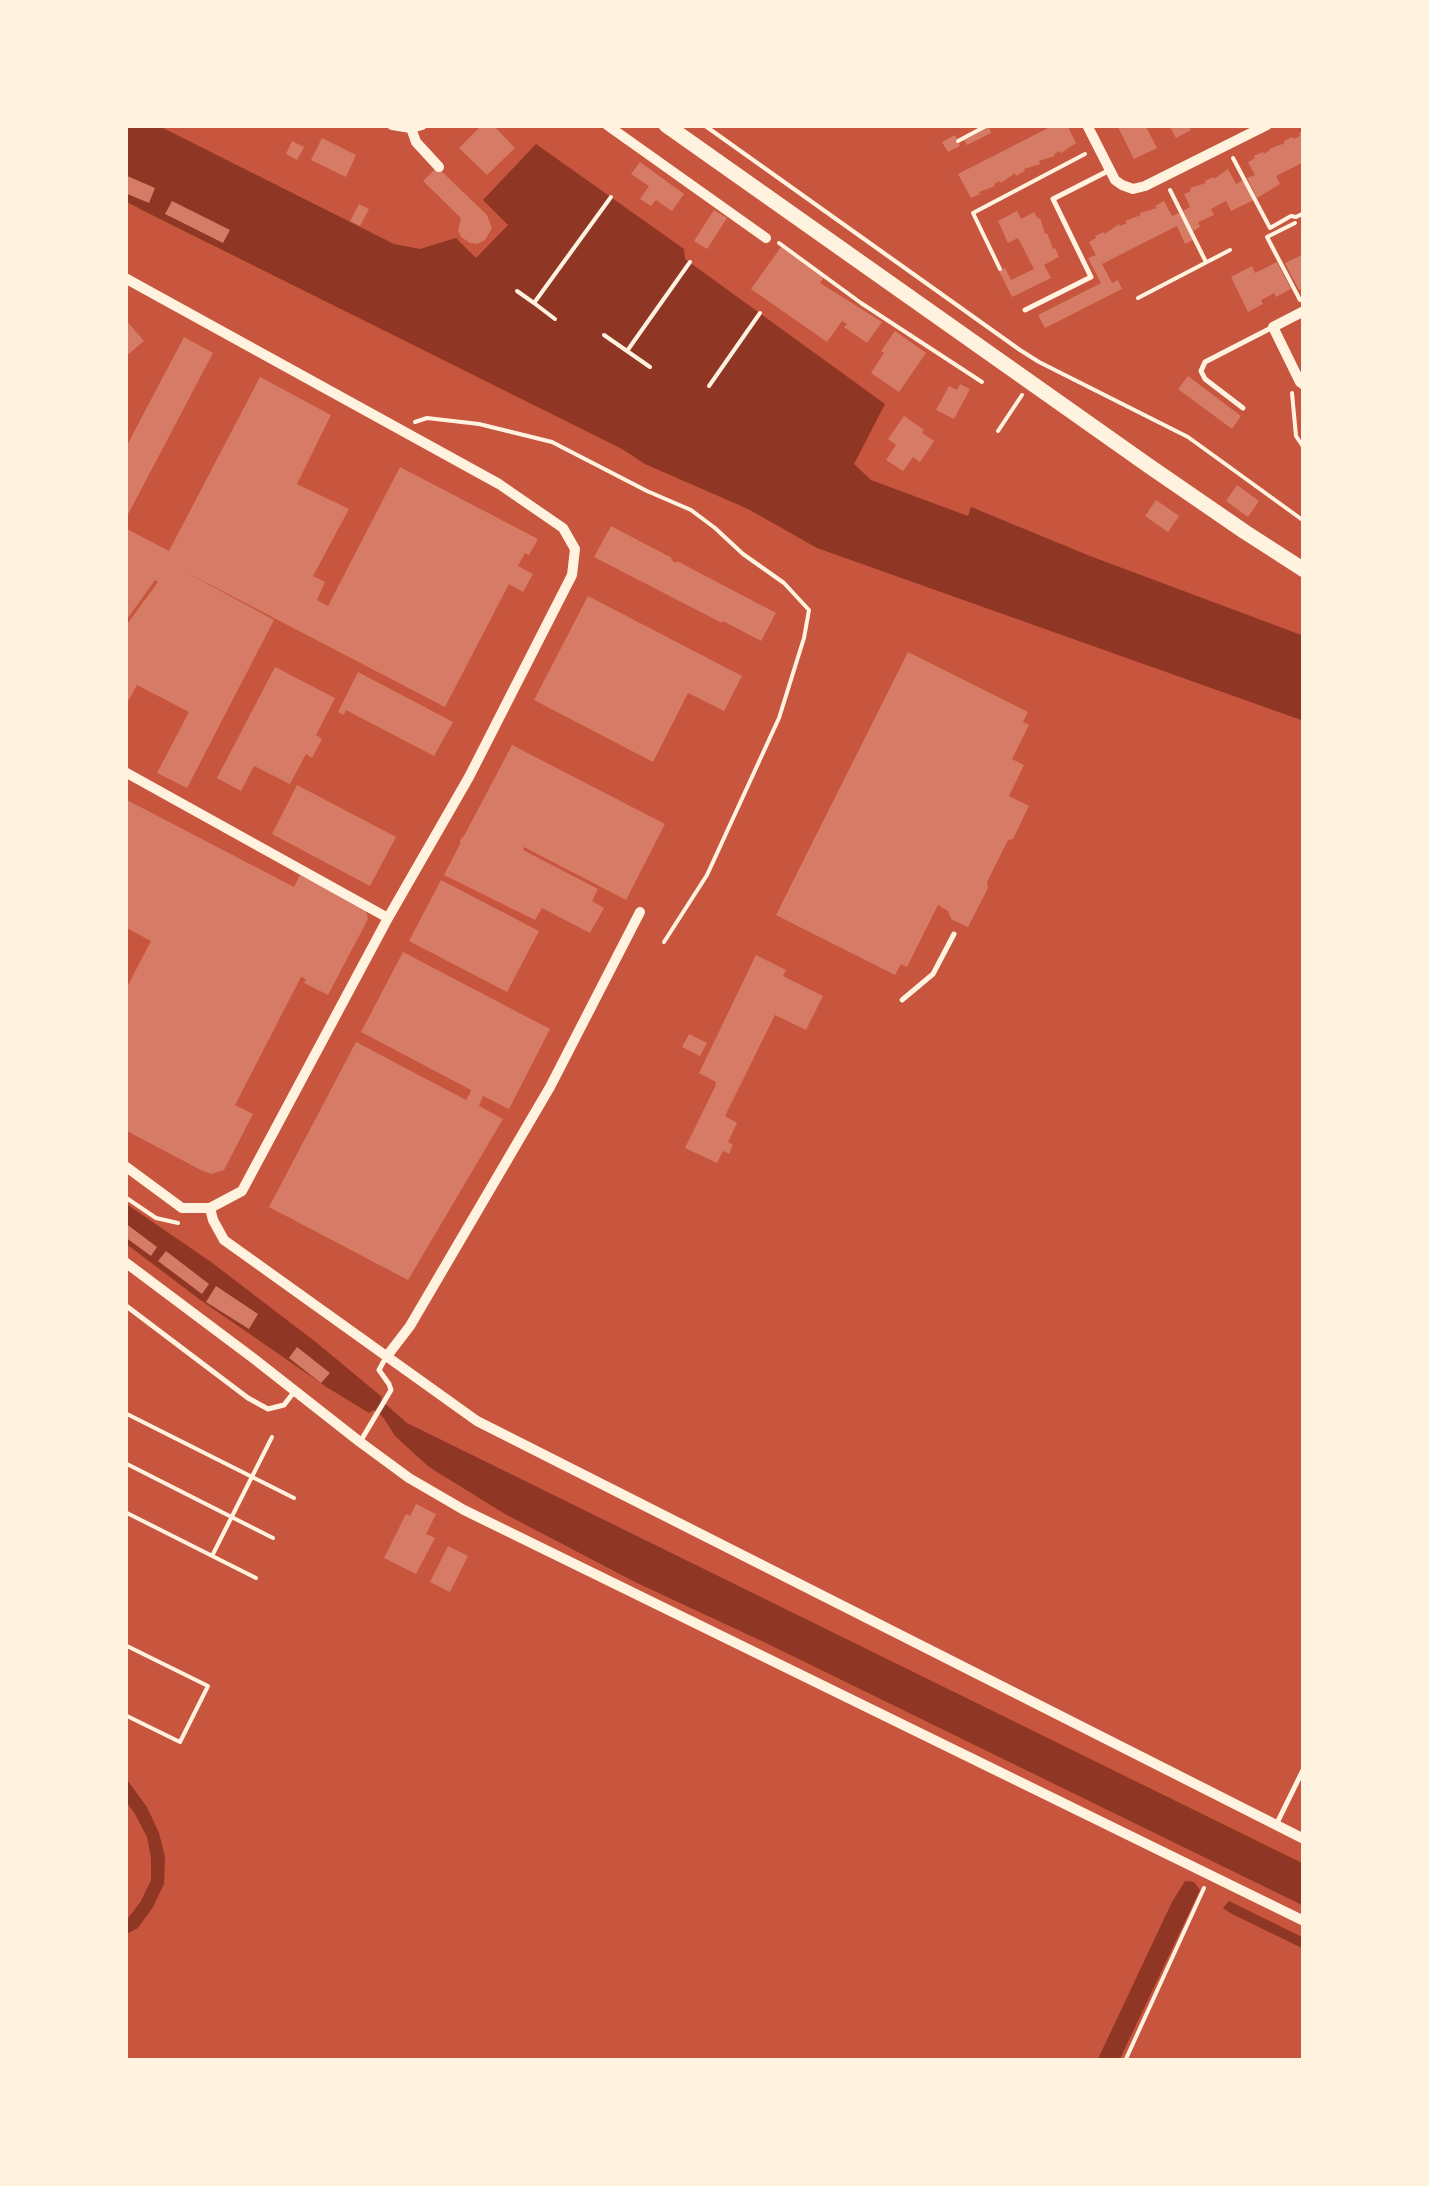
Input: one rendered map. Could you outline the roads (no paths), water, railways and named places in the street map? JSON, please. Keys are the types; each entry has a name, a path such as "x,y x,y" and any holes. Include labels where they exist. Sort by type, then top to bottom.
{"main road":[{"path":"666,125 1164,477 1304,570"}],"street":[{"path":"393,125 417,126 416,142 440,167"},
{"path":"608,125 766,238"},
{"path":"1087,125 1118,183 1129,188 1141,188 1266,125"},
{"path":"125,278 499,484 563,528 576,549 572,575 469,777 388,918 242,1191 210,1208 182,1208 125,1166"},
{"path":"1302,384 1273,327 1304,310"},
{"path":"125,772 388,918"},
{"path":"386,1356 410,1326 550,1087 640,912"},
{"path":"210,1208 224,1240 477,1421 1304,1840"},
{"path":"125,1262 409,1478 464,1510 1304,1921"}],"lane":[{"path":"1025,310 1091,277 1053,199 1110,170"},
{"path":"1243,408 1204,379 1201,371 1205,362 1273,327"},
{"path":"902,1000 933,974 954,934"},
{"path":"125,1305 268,1409 284,1405 296,1390"},
{"path":"360,1442 389,1394 390,1384 378,1370 386,1356"},
{"path":"1275,1825 1304,1768"}]}
